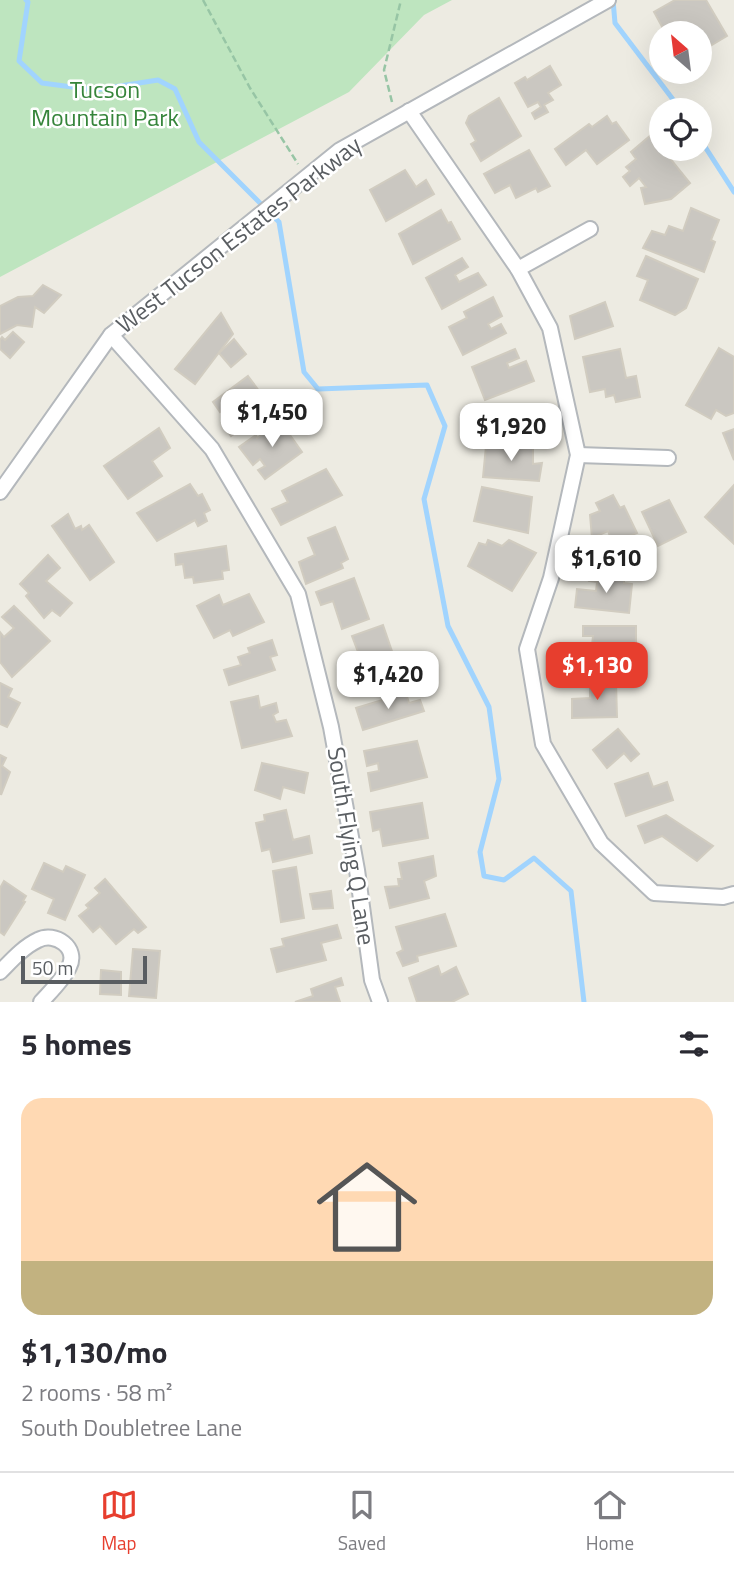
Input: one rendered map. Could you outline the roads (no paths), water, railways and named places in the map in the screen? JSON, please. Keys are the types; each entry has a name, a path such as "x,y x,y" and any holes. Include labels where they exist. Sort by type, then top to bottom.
{"street":[{"name":"West Tucson Estates Parkway","path":"0,492 111,335 305,178 340,150 608,0"},
{"path":"403,114 518,269 550,327 578,455 551,578 527,649 543,744 601,843 654,893 723,897 734,894"},
{"path":"518,269 590,229"},
{"name":"South Flying Q Lane","path":"111,335 212,449 298,594 331,727 357,870 372,980 380,1002"},
{"path":"578,455 668,458"},
{"path":"0,972 38,939 50,936 62,940 70,950 70,966 41,1002"}],"waterway":[{"path":"26,0 28,2 19,61 42,83 95,90 158,80 175,89 199,142 279,222 304,372 318,389 427,385 445,426 424,499 448,626 489,707 499,779 480,852 484,876 504,880 534,858 571,891 584,1002"},
{"path":"613,0 615,23 672,98"},
{"path":"712,158 734,192"}],"park label":[{"name":"Tucson Mountain Park","path":"105,104"}]}
